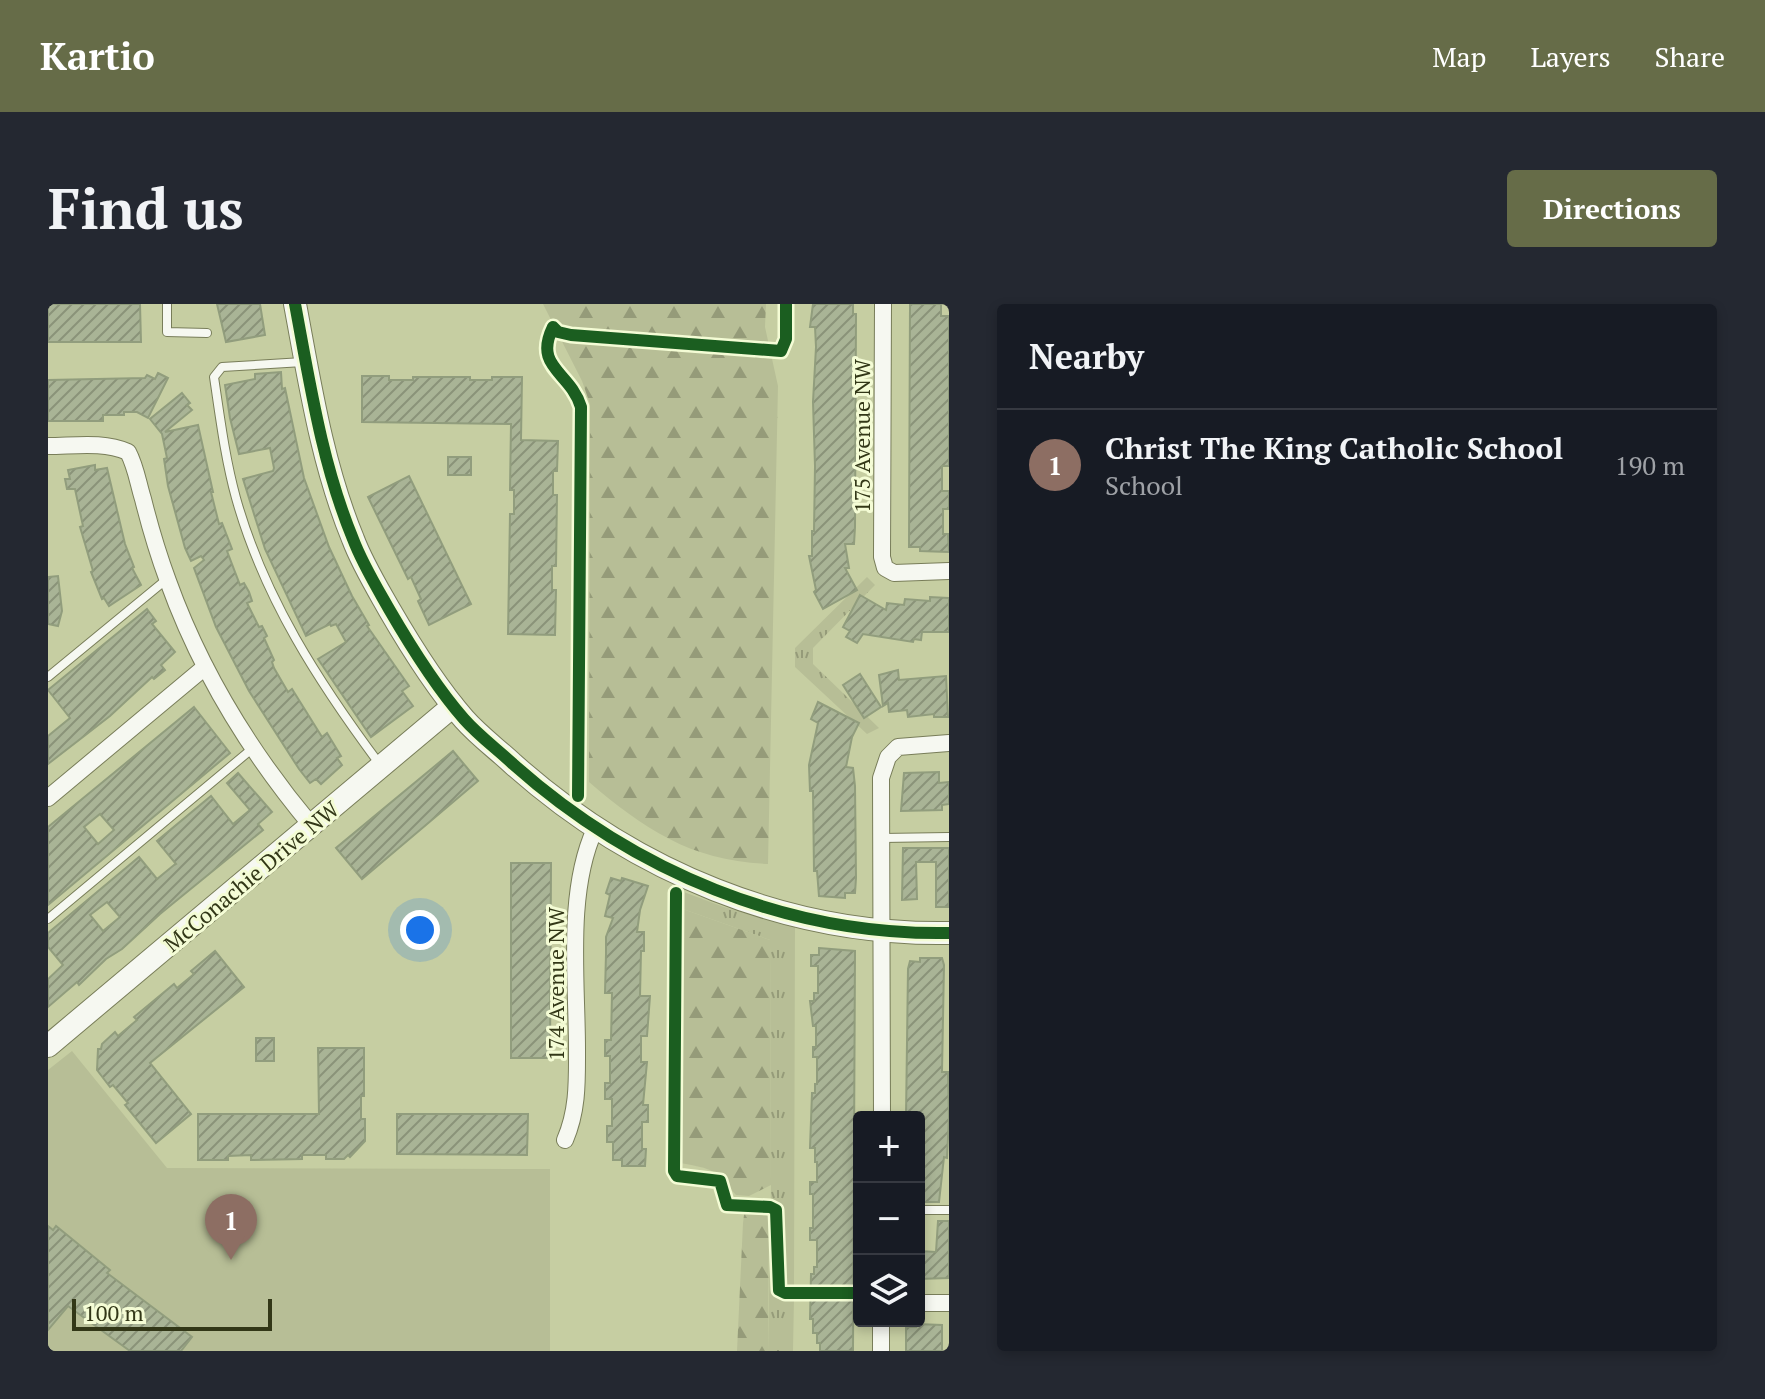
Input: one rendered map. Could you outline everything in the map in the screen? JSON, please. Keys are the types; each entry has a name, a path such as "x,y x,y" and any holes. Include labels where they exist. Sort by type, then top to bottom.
{"street":[{"path":"295,304 330,474 354,542 401,629 453,706 474,729 557,803 595,829 677,875 726,895 801,916 883,931 949,933"},
{"name":"175 Avenue NW","path":"883,304 882,557 885,568 894,573 949,571"},
{"path":"48,446 108,446 128,452 167,579 205,667 253,748 311,825"},
{"path":"48,798 205,667"},
{"name":"McConachie Drive NW","path":"48,1046 453,706"},
{"path":"882,1111 881,778 888,757 898,747 949,743"},
{"name":"174 Avenue NW","path":"565,1140 576,1100 580,876 595,829"},
{"path":"925,1303 949,1303"},
{"path":"881,1327 881,1351"}],"lane":[{"path":"167,304 167,332 207,333"},
{"path":"306,362 222,367 214,377 226,455 248,538 283,617 341,712 381,766"},
{"path":"48,677 167,579"},
{"path":"48,919 253,748"},
{"path":"880,838 949,837"},
{"path":"925,1210 949,1210"}],"green space":[{"path":"543,304 766,304 765,327 778,386 768,864 716,857 671,840 630,815 589,782 590,404 582,381"},
{"path":"867,577 875,585 813,648 813,664 879,728 867,734 795,667 795,648"},
{"path":"681,891 795,927 794,1286 853,1286 853,1299 794,1299 793,1351 768,1351 770,940 680,908"},
{"path":"680,908 770,940 771,1185 749,1196 736,1195 712,1172 680,1163"},
{"path":"72,1051 167,1168 550,1169 550,1351 48,1351 48,1070"},
{"path":"748,1211 760,1211 769,1217 768,1351 737,1351 743,1223"}],"building":[{"path":"48,304 140,304 141,342 48,342"},
{"path":"217,304 260,304 265,335 226,342"},
{"path":"813,304 853,304 853,314 856,314 855,527 854,544 845,544 849,568 845,568 857,590 823,609 814,592 809,556 812,556 814,531 813,402 816,347 815,327 810,327"},
{"path":"910,304 941,304 941,316 949,316 949,466 942,466 942,491 949,491 949,509 943,509 943,534 948,534 949,552 920,551 920,547 909,547"},
{"path":"281,372 282,389 285,388 304,478 329,547 367,626 409,686 402,691 413,706 371,737 318,659 346,642 336,624 306,636 265,549 243,479 273,471 274,468 270,448 239,454 225,385 255,379 255,374"},
{"path":"158,373 168,378 148,418 137,412 124,412 124,415 103,415 103,421 48,421 48,380 145,378 147,375 155,379"},
{"path":"362,376 389,376 389,380 413,380 413,377 492,380 492,377 522,377 521,440 558,441 557,471 553,471 553,495 557,495 556,566 552,566 552,590 556,590 555,635 508,634 510,514 514,514 514,490 510,490 511,424 362,422"},
{"path":"182,393 192,410 165,432 198,425 219,524 222,523 232,549 227,551 240,585 244,583 249,592 252,601 247,603 267,636 264,638 274,660 274,668 288,692 292,689 322,737 327,733 341,756 337,758 342,765 321,784 316,779 310,783 299,769 249,691 216,627 194,568 204,560 201,556 191,561 185,548 168,486 162,434 150,419"},
{"path":"448,457 471,457 471,475 448,475"},
{"path":"95,465 95,470 107,468 125,544 141,585 109,606 102,599 91,572 75,489 67,489 65,479 70,479 68,470"},
{"path":"409,476 471,604 429,625 411,577 408,579 368,497"},
{"path":"58,576 62,611 58,626 48,624 48,577"},
{"path":"860,595 886,610 887,603 904,605 905,599 930,601 930,597 949,598 949,632 922,632 921,640 914,639 913,642 863,634 857,643 846,637 850,631 843,627"},
{"path":"147,609 156,621 152,624 175,652 161,665 165,670 154,679 152,677 110,716 48,764 48,736 70,718 48,690"},
{"path":"898,670 899,680 946,676 948,717 934,717 934,714 908,717 907,710 889,712 888,703 883,706 879,675"},
{"path":"860,674 881,707 864,718 843,685"},
{"path":"818,702 859,723 852,737 846,767 853,768 855,786 855,893 845,893 845,898 819,896 817,871 814,871 813,791 810,791 809,765 818,723 811,719"},
{"path":"194,707 230,753 48,905 48,827","holes":["100,814 114,830 98,844 84,827"]},
{"path":"453,751 478,781 362,879 336,848"},
{"path":"939,772 939,783 949,782 949,804 942,805 942,810 901,811 904,773"},
{"path":"238,773 272,812 258,824 263,830 122,949 106,959 79,985 77,982 48,1007 48,979 63,965 48,947 48,933 139,857 157,879 176,864 157,841 211,796 233,824 250,810 227,783","holes":["107,902 120,917 103,931 90,915"]},
{"path":"903,848 949,848 949,907 936,907 936,862 916,862 917,899 902,900"},
{"path":"511,863 551,863 550,1058 511,1058"},
{"path":"611,878 648,886 637,932 644,932 640,996 650,996 647,1036 641,1036 641,1062 647,1062 643,1105 648,1105 648,1122 642,1122 645,1166 622,1166 622,1160 613,1160 613,1142 607,1142 607,1126 612,1126 612,1099 605,1099 605,1083 610,1083 610,1056 605,1056 605,1040 611,1040 612,993 605,993 606,937 613,918 605,916 610,895 606,893"},
{"path":"819,948 855,951 853,1351 820,1351 817,1333 813,1333 813,1319 810,1319 811,1274 817,1267 817,1240 810,1240 813,1194 810,1194 810,1182 817,1182 817,1162 815,1148 810,1148 817,1057 813,1057 816,1026 813,1026 810,1001 814,1001 814,993 818,993 818,966 811,966 811,955 819,955"},
{"path":"215,951 244,987 150,1063 191,1114 156,1143 125,1105 128,1103 97,1070 98,1049 115,1032 118,1036 137,1020 134,1017 174,984 177,988 194,974 191,971"},
{"path":"920,958 942,958 944,965 942,1072 948,1072 949,1117 947,1158 944,1157 939,1202 925,1202 925,1111 906,1111 908,969 910,961 920,962"},
{"path":"256,1038 274,1038 274,1061 256,1061"},
{"path":"318,1048 364,1048 361,1119 365,1119 365,1141 350,1157 326,1159 326,1155 302,1155 302,1159 251,1160 251,1155 228,1156 228,1160 198,1160 198,1114 319,1114"},
{"path":"397,1114 528,1114 527,1155 397,1154"},
{"path":"938,1221 949,1221 949,1278 925,1279 925,1251 936,1252"},
{"path":"48,1226 53,1230 56,1226 110,1270 107,1273 192,1337 181,1351 130,1351 68,1306 48,1330"},
{"path":"942,1325 942,1351 906,1351 906,1327"}],"cycle path":[{"path":"295,304 325,453 342,511 357,548 424,666 476,731 560,802 609,836 715,890 771,909 829,923 889,931 949,933"},
{"path":"578,796 581,407 576,395 550,361 547,352 553,327 558,332 571,335 781,351 786,339 786,304"},
{"path":"676,893 674,1171 677,1176 720,1181 727,1205 776,1210 779,1290 785,1293 853,1293"}],"place":[{"name":"Christ The King Catholic School","path":"231,1260"}]}
